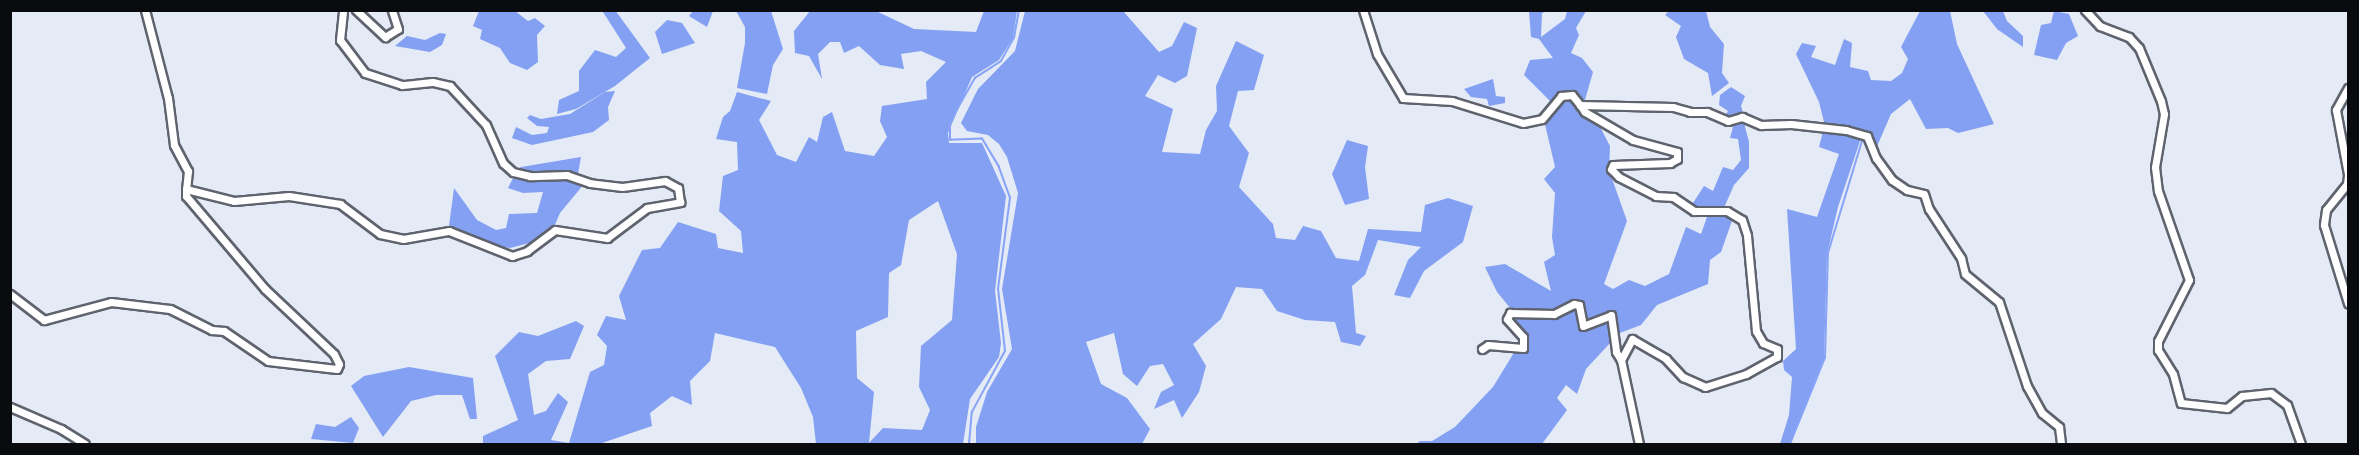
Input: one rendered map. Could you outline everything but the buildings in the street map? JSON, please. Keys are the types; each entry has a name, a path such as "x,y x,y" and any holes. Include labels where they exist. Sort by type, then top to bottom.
{"street":[{"path":"10,294 44,320 111,302 170,309 212,330 224,331 268,361 337,369 339,364 334,354 265,289 186,196 188,171 174,145 163,76 145,10"},
{"path":"186,189 234,201 290,196 340,204 380,234 404,239 449,231 512,256 527,251 555,230 607,238 647,207 680,202 678,188 665,181 616,186 567,175 530,176 513,172 503,163 486,124 450,86 402,85 365,73 340,40 343,10"},
{"path":"356,10 378,33 389,37 398,29 392,10"},
{"path":"1363,10 1374,48 1403,98 1452,101 1523,123 1542,119 1561,96 1572,95 1584,112 1633,140 1677,152 1670,163 1613,165 1611,169 1619,177 1656,196 1673,197 1694,211 1727,211 1742,220 1748,235 1756,331 1760,340 1778,353 1746,374 1705,387 1683,377 1666,359 1632,339 1621,360"},
{"path":"2085,10 2100,26 2129,37 2139,48 2163,108 2155,166 2158,191 2189,280 2158,342 2158,350 2173,374 2181,403 2227,408 2242,396 2271,393 2287,405 2301,444"},
{"path":"2349,88 2336,110 2349,175 2347,184 2326,210 2324,225 2349,303"},
{"path":"1580,105 1673,107 1690,112 1707,112 1728,121 1743,117 1761,125 1791,124 1867,136 1887,175 1907,190 1927,198 1929,209 1961,258 1965,274 1999,302 2027,386 2042,414 2059,427 2061,444"},
{"path":"1482,349 1488,345 1522,348 1523,337 1507,319 1510,313 1554,314 1574,304 1581,310 1583,326 1611,315 1616,352 1621,360 1639,444"},
{"path":"10,407 61,429 85,444"}],"shaded area":[{"path":"615,10 650,58 615,86 576,109 557,114 559,100 579,91 579,71 595,50 616,57 626,48 603,12"},
{"path":"479,11 515,11 528,21 535,18 545,26 537,35 538,62 527,70 510,63 500,48 480,39 482,30 473,26"},
{"path":"693,11 713,11 707,27 689,16"},
{"path":"736,11 771,11 783,49 773,65 767,94 737,88 745,43 745,27"},
{"path":"810,11 876,11 914,29 976,32 984,11 1017,11 1013,38 999,60 972,77 948,133 949,143 982,143 1006,196 995,291 1001,343 999,357 970,399 963,444 816,444 813,417 801,388 775,347 715,333 710,361 690,381 692,405 672,396 650,413 652,426 599,444 483,444 483,436 518,420 495,356 519,332 538,336 576,321 584,326 570,359 546,361 528,374 534,415 546,411 558,393 568,402 551,440 569,443 590,372 604,365 607,346 597,335 606,316 626,320 619,296 642,250 660,248 678,222 716,234 718,248 743,253 741,231 719,211 723,176 738,170 737,142 716,139 723,117 730,111 737,92 771,101 759,120 777,155 796,162 809,137 817,142 823,117 832,112 845,151 874,156 887,137 880,121 882,106 927,99 926,82 946,62 921,51 901,54 904,69 880,65 859,46 844,53 840,42 830,42 818,54 822,79 809,56 795,53 794,31","holes":["938,201 957,254 952,320 921,346 919,387 930,410 922,430 883,428 869,443 874,392 857,378 856,331 888,317 889,273 901,265 909,220"]},
{"path":"1025,11 1123,11 1159,52 1172,46 1184,22 1197,28 1187,76 1175,83 1158,75 1145,96 1173,109 1162,152 1200,154 1206,130 1217,111 1216,86 1236,41 1264,55 1254,90 1238,91 1229,126 1249,153 1239,187 1273,224 1276,238 1295,240 1303,226 1321,231 1336,258 1359,261 1368,229 1421,232 1425,205 1448,198 1473,206 1463,242 1424,271 1410,298 1394,295 1408,260 1421,247 1378,240 1365,275 1352,286 1356,333 1366,336 1360,346 1341,342 1335,322 1305,320 1277,311 1262,289 1236,287 1221,319 1193,344 1206,366 1199,392 1182,418 1174,400 1154,409 1161,392 1174,385 1163,364 1150,366 1137,386 1123,374 1114,333 1086,342 1101,384 1127,398 1150,429 1142,444 976,444 976,427 987,392 1012,349 1002,289 1018,193 1007,157 999,144 988,135 967,131 961,123 978,89 1015,51"},
{"path":"1529,11 1548,11 1542,13 1541,37 1565,19 1567,11 1586,11 1576,28 1579,35 1571,53 1582,58 1593,72 1585,100 1571,93 1552,103 1524,75 1530,60 1553,58 1539,39 1531,37"},
{"path":"1669,11 1706,11 1710,27 1724,44 1722,73 1729,83 1712,96 1708,73 1684,59 1676,37 1681,26 1665,15"},
{"path":"1920,11 1950,11 1957,44 1994,124 1958,133 1948,128 1926,129 1910,99 1891,114 1875,151 1872,139 1863,131 1825,126 1819,102 1796,54 1802,43 1816,46 1811,57 1835,65 1844,39 1852,43 1850,67 1868,71 1871,80 1891,81 1902,73 1908,59 1901,47"},
{"path":"1983,11 2003,11 2007,21 2023,36 2023,47 1997,29"},
{"path":"2054,11 2069,14 2078,36 2066,43 2057,60 2034,55 2041,25 2051,23"},
{"path":"667,20 682,23 695,43 662,54 655,32"},
{"path":"440,33 446,34 442,45 430,52 395,46 407,36 425,40"},
{"path":"1493,79 1496,96 1505,97 1505,103 1489,106 1487,99 1471,97 1464,89"},
{"path":"1731,87 1745,96 1741,106 1744,116 1732,120 1724,118 1728,111 1719,105 1720,95"},
{"path":"615,91 608,107 609,120 593,132 532,145 512,138 516,127 532,135 547,133 549,127 537,126 527,118 530,115 541,119 570,114 605,92"},
{"path":"1572,97 1583,114 1597,121 1610,146 1609,170 1627,221 1604,284 1613,289 1629,280 1645,286 1669,274 1686,227 1701,234 1707,217 1722,214 1733,218 1721,252 1710,260 1708,284 1657,305 1641,325 1617,334 1614,314 1587,324 1581,304 1545,312 1511,309 1497,292 1485,267 1505,264 1551,291 1544,262 1555,255 1552,237 1555,193 1544,179 1555,167 1544,120 1562,98"},
{"path":"1743,119 1749,142 1749,168 1734,185 1723,210 1699,212 1691,206 1704,186 1713,191 1723,167 1733,170 1741,160 1738,139 1730,138 1734,123"},
{"path":"1823,131 1862,135 1838,207 1827,254 1824,358 1790,444 1780,444 1789,415 1792,377 1784,370 1783,361 1796,349 1787,209 1817,217 1839,154 1819,147"},
{"path":"1347,140 1368,146 1365,167 1369,199 1345,205 1332,174"},
{"path":"581,157 578,174 515,170 521,167"},
{"path":"515,174 563,176 584,184 560,213 554,227 533,242 510,248 491,245 449,226 454,188 477,220 496,230 506,228 509,214 537,213 543,192 523,193 508,188"},
{"path":"1573,307 1577,308 1577,326 1581,329 1608,319 1611,342 1586,369 1577,394 1566,385 1557,398 1567,410 1542,444 1416,444 1420,441 1432,441 1455,427 1493,387 1515,351 1524,350 1526,334 1510,316 1556,316"},
{"path":"409,367 473,378 477,419 470,419 462,395 436,395 411,401 383,437 351,386 364,376"},
{"path":"351,417 359,428 353,443 311,439 316,424 335,427"}],"waterway":[{"path":"969,444 972,412 1005,351 998,289 1010,198 999,167 982,139 950,140 950,122 975,78 1001,61 1014,38 1019,10"},
{"path":"1864,133 1873,105"},
{"path":"1790,444 1825,358 1828,253 1863,138"}]}
